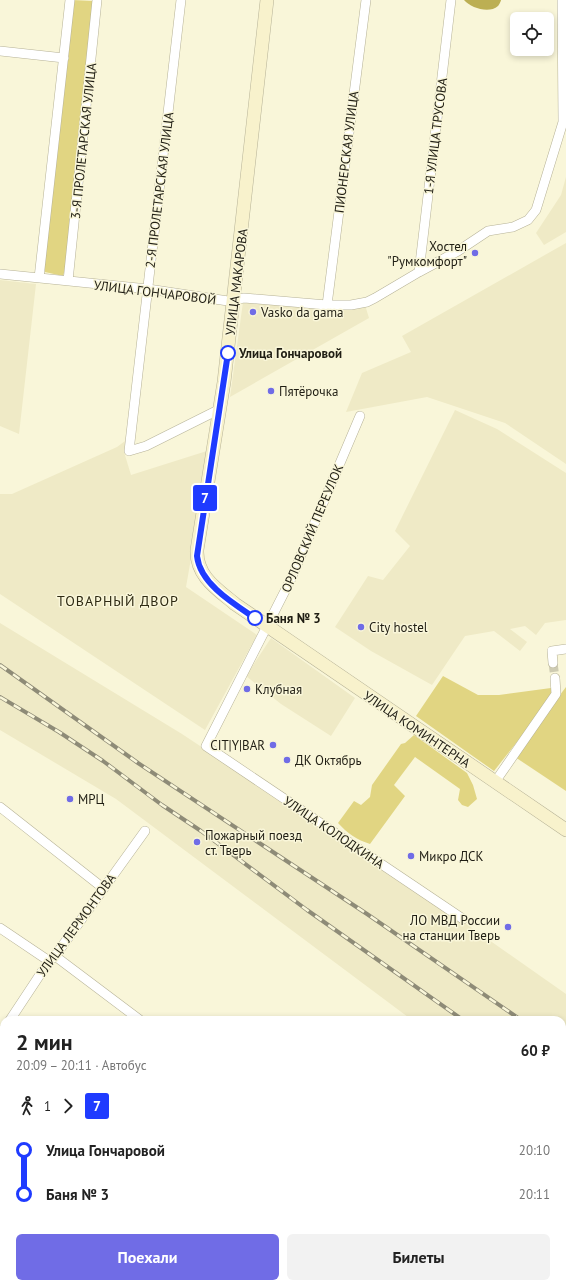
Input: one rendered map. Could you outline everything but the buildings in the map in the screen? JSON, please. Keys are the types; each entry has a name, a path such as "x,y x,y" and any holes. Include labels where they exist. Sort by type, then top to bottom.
{"main road":[{"name":"УЛИЦА МАКАРОВА","path":"267,0 234,300 220,409 197,550 198,561 208,582 235,604 268,626"},
{"name":"УЛИЦА КОМИНТЕРНА","path":"268,626 566,830"}],"street":[{"path":"39,278 70,0"},
{"name":"3-Я ПРОЛЕТАРСКАЯ УЛИЦА","path":"68,281 97,0"},
{"name":"2-Я ПРОЛЕТАРСКАЯ УЛИЦА","path":"181,0 129,451 146,446 220,409"},
{"name":"ПИОНЕРСКАЯ УЛИЦА","path":"327,305 366,0"},
{"name":"1-Я УЛИЦА ТРУСОВА","path":"419,272 451,0"},
{"path":"562,0 564,122"},
{"path":"0,51 64,58"},
{"name":"УЛИЦА ГОНЧАРОВОЙ","path":"0,274 148,289 228,301 244,298 327,305 351,305 367,302 458,251 488,231 512,227 528,220 536,210 564,122"},
{"name":"ОРЛОВСКИЙ ПЕРЕУЛОК","path":"206,746 290,581 360,416"},
{"path":"553,662 552,651 566,649"},
{"path":"495,782 556,694 555,678"},
{"name":"УЛИЦА КОЛОДКИНА","path":"206,746 463,919"},
{"path":"0,807 103,888"},
{"name":"УЛИЦА ЛЕРМОНТОВА","path":"13,1016 52,958 145,831"},
{"path":"0,928 52,958 134,1016"}],"shaded area":[{"path":"72,0 93,1 66,266 63,276 45,272 44,256"},
{"path":"464,0 501,0 494,8 485,10 475,8"},
{"path":"566,177 566,232 544,245 536,233 561,195"},
{"path":"566,243 566,464 505,423 427,397 346,412 362,373 411,352 402,336"},
{"path":"0,280 36,284 19,434 0,426"},
{"path":"243,302 365,305 369,318 230,397"},
{"path":"455,410 497,429 566,473 566,620 545,623 536,635 525,626 510,629 527,642 520,651 494,631 465,636 432,685 371,651 335,627 368,576 383,580 410,546 395,531"},
{"name":"ТОВАРНЫЙ ДВОР","path":"125,441 124,452 131,475 210,450 186,587 257,635 205,730 0,594 0,494 12,494 117,447"},
{"path":"0,623 182,734 438,904 566,994 566,1016 407,1016 116,799 0,730"},
{"path":"271,638 355,698 331,736 281,704 246,676"},
{"path":"443,676 478,695 499,695 551,688 551,699 494,771 416,716"},
{"path":"566,687 566,791 515,757"},
{"path":"414,735 467,773 473,785 477,799 468,807 462,805 458,800 460,789 415,757 394,785 405,796 370,844 357,838 338,823 354,801 361,805 370,797 372,785 401,744 405,743"}],"tunnel":[{"path":"553,663 555,678"}],"railway":[{"path":"0,665 138,763 367,914 515,1016"},
{"path":"0,697 59,732 103,761 162,805 201,831 307,910 457,1016"}],"bus line":[{"name":"7","path":"228,353 197,556 200,570 208,582 255,618"}],"place":[{"name":"Хостел \"Румкомфорт\"","path":"475,253"},
{"name":"Vasko da gama","path":"253,312"},
{"name":"Улица Гончаровой","path":"228,353"},
{"name":"Пятёрочка","path":"271,391"},
{"name":"Баня № 3","path":"255,618"},
{"name":"City hostel","path":"361,627"},
{"name":"Клубная","path":"247,689"},
{"name":"CIT|Y|BAR","path":"273,745"},
{"name":"ДК Октябрь","path":"287,760"},
{"name":"МРЦ","path":"70,799"},
{"name":"Пожарный поезд ст. Тверь","path":"197,842"},
{"name":"Микро ДСК","path":"411,856"},
{"name":"ЛО МВД России на станции Тверь","path":"508,927"}],"district":[{"name":"ТОВАРНЫЙ ДВОР","path":"118,601"}]}
